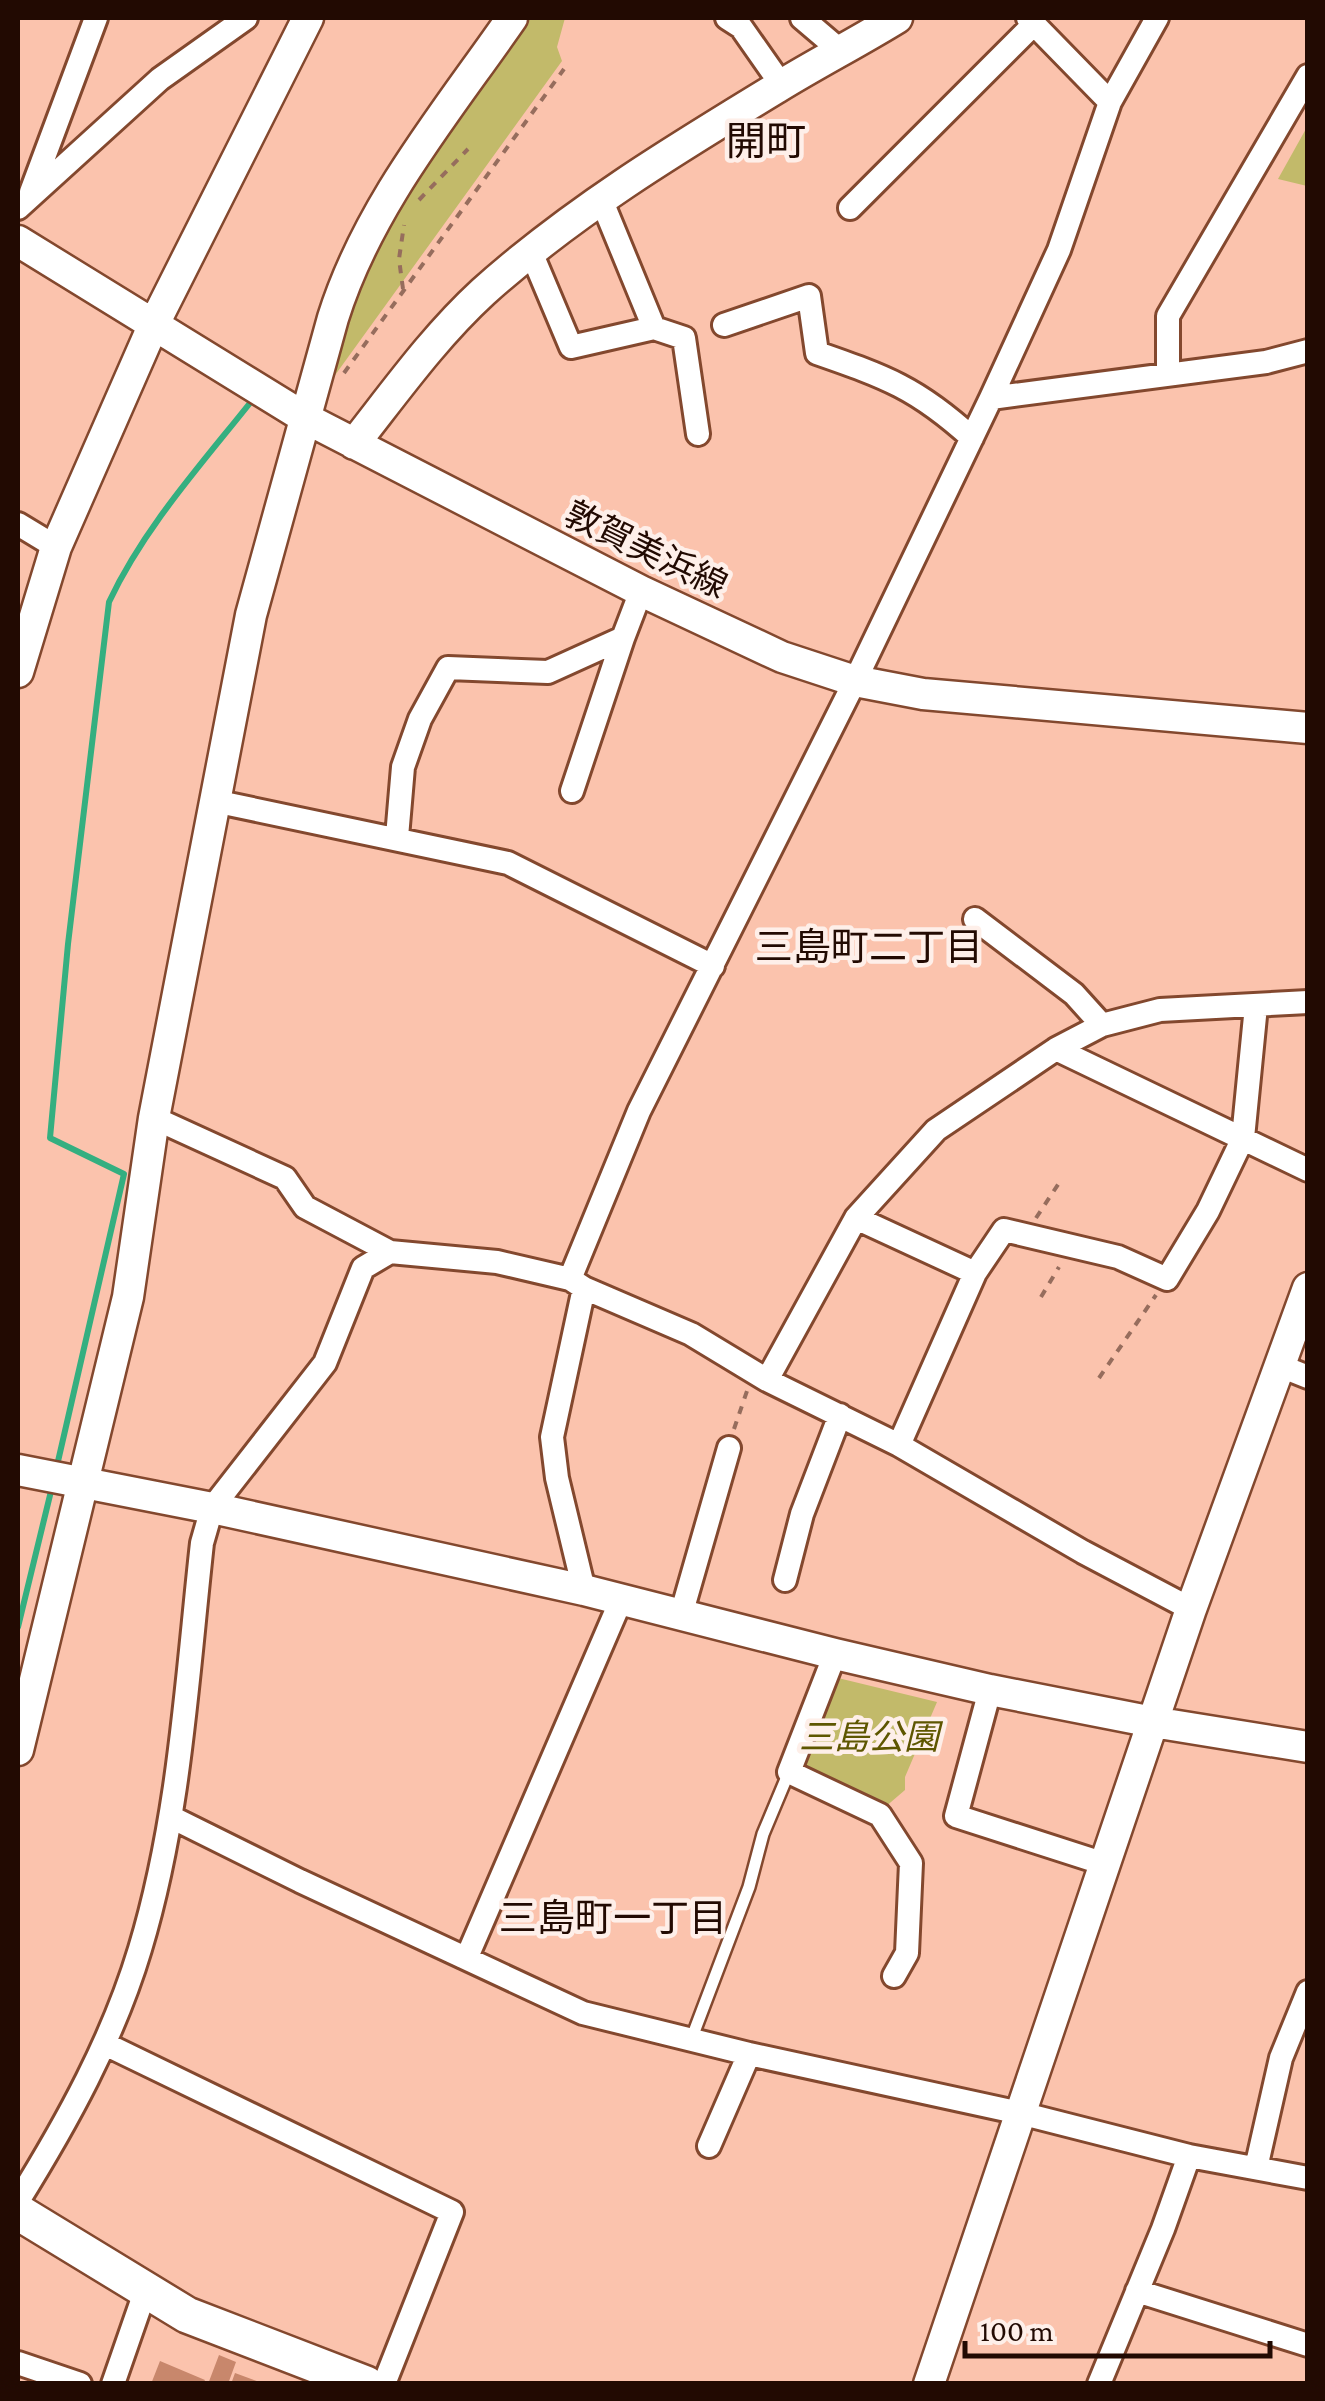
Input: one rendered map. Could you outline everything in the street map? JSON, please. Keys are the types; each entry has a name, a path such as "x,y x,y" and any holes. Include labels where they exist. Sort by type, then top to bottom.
{"main road":[{"path":"18,2212 187,2315 366,2384"}],"street":[{"path":"24,202 96,18"},
{"path":"24,202 160,79 246,18"},
{"path":"18,672 56,547 153,326 308,18"},
{"path":"18,1750 51,1476 128,1297 154,1118 251,615 332,318 358,250 401,177 512,18"},
{"path":"726,18 741,27 782,84"},
{"path":"802,18 842,52"},
{"path":"354,444 434,343 531,252 601,199 782,84 897,18"},
{"path":"584,1590 557,1478 552,1437 577,1284 638,1111 855,681 991,398 1059,250 1110,102 1156,18"},
{"path":"850,208 1031,21 1110,102"},
{"path":"1168,374 1168,316 1308,76"},
{"path":"601,199 654,328"},
{"name":"敦賀美浜線","path":"18,242 307,419 641,591 782,657 855,681 986,702 1308,728"},
{"path":"531,252 571,348 654,328 684,338 698,434"},
{"path":"724,325 809,296 817,353 890,378 934,404 972,438"},
{"path":"991,398 1266,362 1308,351"},
{"path":"18,524 56,547"},
{"path":"572,791 641,591"},
{"path":"397,837 402,768 420,719 448,668 548,672 623,638"},
{"path":"214,800 508,863 713,966"},
{"path":"975,919 1074,994 1102,1026"},
{"path":"761,1377 856,1218 936,1130 1056,1048 1102,1026 1160,1010 1308,1002"},
{"path":"898,1445 975,1273 1004,1230 1118,1257 1166,1279 1208,1210 1243,1138 1256,1006"},
{"path":"1056,1048 1308,1170"},
{"path":"154,1118 285,1178 305,1208 390,1252 497,1262 577,1284 691,1334 761,1377 898,1445 1191,1610"},
{"path":"856,1218 975,1273"},
{"path":"18,2202 54,2143 104,2044 140,1949 171,1817 202,1543 212,1508 325,1363 363,1268 390,1252"},
{"path":"928,2384 1191,1610 1308,1288"},
{"path":"1278,1364 1308,1377"},
{"path":"785,1580 802,1514 840,1415"},
{"path":"681,1615 729,1448"},
{"path":"51,1476 584,1590 990,1690 1308,1747"},
{"path":"467,1957 621,1600"},
{"path":"835,1654 789,1772 880,1815 911,1863 907,1953 894,1976"},
{"path":"990,1690 956,1816 1104,1864"},
{"path":"171,1817 583,2013 749,2054 1020,2112 1189,2156 1308,2178"},
{"path":"1256,2168 1281,2058 1308,1992"},
{"path":"104,2044 452,2212 384,2384"},
{"path":"709,2146 749,2054"},
{"path":"1099,2384 1189,2156"},
{"path":"1137,2291 1308,2345"},
{"path":"113,2384 146,2292"},
{"path":"18,2363 80,2384"}],"lane":[{"path":"692,2040 749,1887 763,1834 789,1772"}],"path":[{"path":"338,382 564,69"},
{"path":"415,205 468,149"},
{"path":"404,291 399,250 408,217"},
{"path":"1025,1235 1060,1180"},
{"path":"1041,1297 1072,1244"},
{"path":"1099,1378 1166,1279"},
{"path":"729,1448 738,1413 761,1377"}],"green space":[{"path":"524,18 565,18 557,47 562,61 333,378 361,275 407,190"},
{"path":"1307,127 1307,186 1278,179"},
{"name":"三島公園","path":"838,1678 937,1702 905,1777 905,1790 884,1808 804,1770"}],"building":[{"path":"219,2355 236,2362 228,2384 208,2384"},
{"path":"160,2361 205,2380 203,2384 151,2384"},
{"path":"235,2373 262,2383 262,2384 231,2384"}],"waterway":[{"path":"56,1470 124,1174 50,1138 68,944 109,602 156,523 250,403"},
{"path":"18,1627 52,1487"}],"district":[{"name":"開町","path":"766,141"},
{"name":"三島町二丁目","path":"869,947"},
{"name":"三島町一丁目","path":"613,1918"}]}
